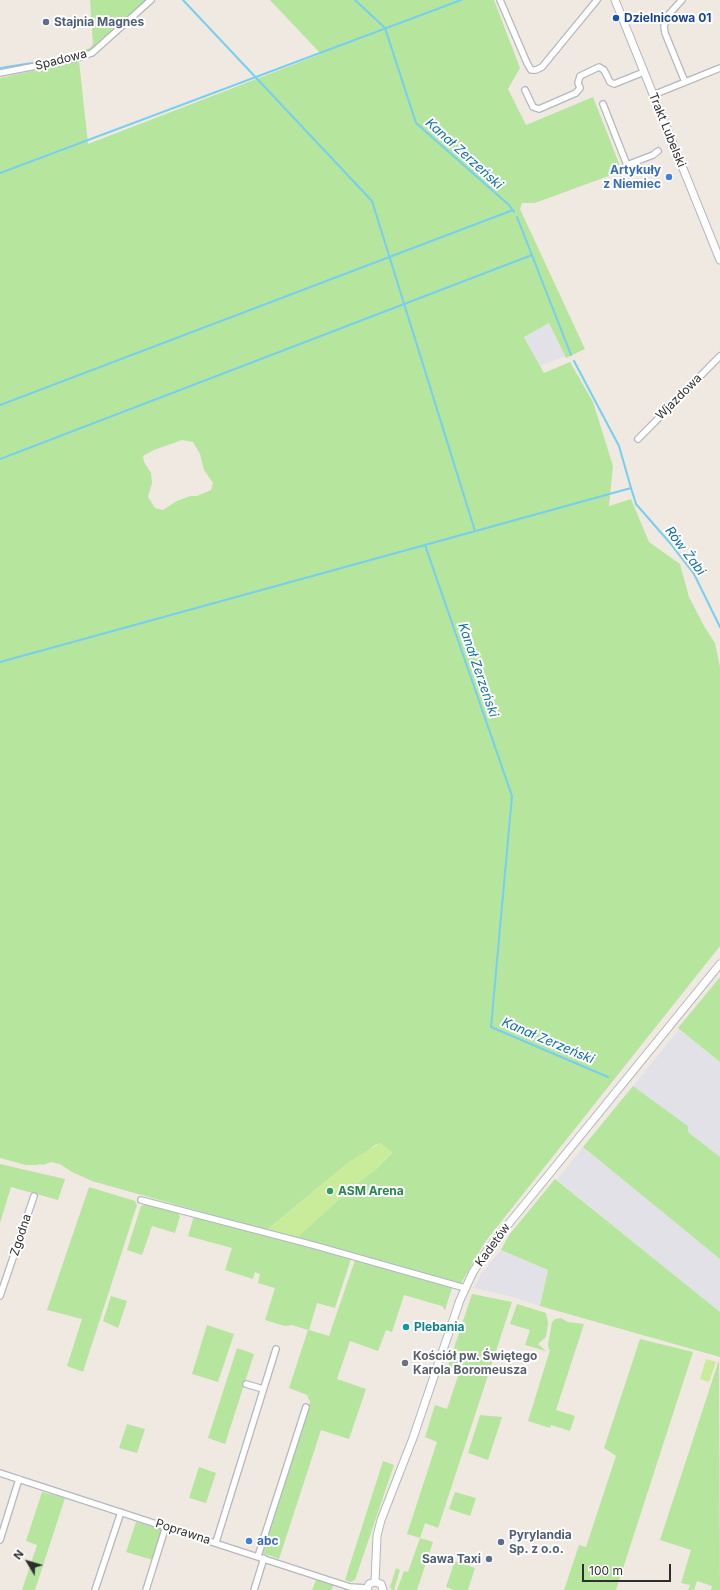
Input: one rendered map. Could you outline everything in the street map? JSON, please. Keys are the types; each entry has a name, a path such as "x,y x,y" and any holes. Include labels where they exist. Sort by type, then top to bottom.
{"street":[{"name":"Spadowa","path":"0,73 77,58 92,53 151,0"},
{"path":"500,0 531,70 536,70 542,67 597,0"},
{"name":"Trakt Lubelski","path":"615,0 720,260"},
{"path":"682,0 669,14 664,26 665,33 685,82"},
{"path":"525,90 533,107 539,108 576,93 580,88 578,83 580,76 599,67 604,70 610,82 614,84 644,72"},
{"path":"654,96 720,68"},
{"path":"603,104 627,165 652,156 658,151"},
{"name":"Wjazdowa","path":"638,439 720,356"},
{"name":"Kadetów","path":"375,1582 377,1536 380,1525 414,1438 465,1288 488,1248 720,964"},
{"name":"Zgodna","path":"0,1296 34,1196"},
{"path":"141,1200 313,1245 465,1288"},
{"path":"216,1542 276,1349"},
{"path":"246,1384 263,1389"},
{"path":"254,1590 261,1557 306,1407"},
{"name":"Poprawna","path":"0,1473 216,1542 350,1587 367,1589"},
{"path":"0,1540 19,1479"},
{"path":"95,1590 121,1512"},
{"path":"146,1590 166,1526"},
{"path":"367,1589 371,1583 375,1582 381,1584 383,1590"}],"shaded area":[{"path":"549,323 565,356 540,366 524,336"},
{"path":"679,1029 720,1062 720,1157 688,1132 688,1126 633,1086"},
{"path":"583,1147 720,1259 720,1312 557,1180"},
{"path":"501,1250 548,1270 540,1306 513,1297 474,1288 481,1274"}],"green space":[{"path":"90,0 148,0 93,51 79,56 78,52 90,48 93,44"},
{"path":"270,0 494,0 520,68 508,89 526,125 593,97 622,171 535,203 522,203 520,209 585,349 566,358 549,323 524,337 544,373 570,362 593,402 613,466 609,506 631,499 649,542 680,564 689,597 704,626 715,643 720,667 720,946 485,1242 460,1285 92,1181 72,1172 60,1164 51,1162 43,1165 26,1165 0,1158 0,78 79,61 88,144 321,54","holes":["182,440 193,442 200,454 204,470 213,483 211,490 197,496 190,496 177,501 163,510 155,508 148,497 152,483 151,473 144,462 143,456 154,450","380,1143 392,1153 376,1169 355,1185 298,1236 268,1229 348,1163"]},
{"path":"720,977 720,1062 678,1028"},
{"path":"633,1086 688,1126 688,1132 720,1157 720,1259 583,1147"},
{"name":"ASM Arena","path":"380,1143 392,1152 376,1169 355,1185 298,1237 268,1229 348,1163"},
{"path":"0,1164 65,1179 58,1200 11,1187 0,1223"},
{"path":"555,1179 720,1312 720,1357 540,1306 548,1270 501,1250 509,1235"},
{"path":"89,1187 135,1201 137,1205 83,1372 67,1366 82,1319 47,1310"},
{"path":"148,1203 178,1212 180,1216 175,1233 152,1226 142,1255 127,1250 141,1206"},
{"path":"194,1216 351,1259 335,1308 317,1303 309,1330 329,1336 355,1260 452,1288 445,1310 442,1306 404,1295 392,1332 386,1330 378,1351 350,1341 337,1379 366,1389 349,1439 321,1430 279,1559 263,1553 310,1402 307,1395 289,1388 308,1330 292,1325 285,1326 265,1320 275,1288 258,1283 260,1274 255,1272 253,1279 225,1270 232,1248 188,1236"},
{"path":"472,1294 512,1302 438,1528 425,1523 420,1538 407,1534 437,1442 425,1437 435,1405 447,1409 460,1370 448,1366"},
{"path":"111,1296 127,1301 118,1328 103,1321"},
{"path":"517,1304 546,1313 548,1323 546,1337 538,1344 546,1351 525,1345 530,1330 510,1324"},
{"path":"561,1318 568,1322 584,1324 556,1410 575,1416 570,1431 551,1425 550,1428 528,1421 550,1350 548,1345 552,1322 555,1319"},
{"path":"207,1325 234,1334 218,1382 192,1374"},
{"path":"640,1339 693,1352 616,1590 564,1590 579,1545 586,1547 616,1456 604,1448"},
{"path":"237,1348 254,1354 225,1444 208,1438"},
{"path":"706,1359 716,1362 709,1382 700,1379"},
{"path":"719,1360 720,1590 711,1590 712,1586 697,1581 694,1590 688,1590 690,1585 681,1583 691,1550 660,1540"},
{"path":"480,1415 502,1417 488,1460 468,1453"},
{"path":"127,1424 145,1429 137,1453 119,1448"},
{"path":"383,1461 394,1465 355,1580 351,1582 345,1580"},
{"path":"199,1467 216,1473 206,1503 189,1498"},
{"path":"42,1492 65,1498 35,1590 22,1590 37,1545 26,1541"},
{"path":"455,1492 476,1498 470,1516 449,1509"},
{"path":"136,1522 163,1529 153,1560 126,1552"},
{"path":"420,1538 433,1542 417,1590 397,1590 404,1571 408,1572"},
{"path":"455,1561 475,1568 468,1590 454,1590 446,1587"},
{"path":"396,1568 400,1570 394,1590 392,1590 390,1587"},
{"path":"316,1580 333,1585 332,1590 312,1590"}],"waterway":[{"path":"127,18 146,0"},
{"path":"183,0 372,201 475,531"},
{"name":"Kanał Zerzeński","path":"355,0 385,28 416,123 509,205 514,212"},
{"path":"0,173 461,0"},
{"path":"0,68 58,59"},
{"path":"0,405 513,210"},
{"name":"Kanał Zerzeński","path":"517,217 571,355"},
{"path":"0,459 532,255"},
{"name":"Kanał Zerzeński","path":"574,361 619,446 631,488 425,545 512,796 491,1027 608,1077"},
{"name":"Rów Żabi","path":"631,488 636,504 670,543 694,574 720,627"},
{"path":"0,662 425,545"}],"place":[{"name":"Dzielnicowa 01","path":"616,18"},
{"name":"Stajnia Magnes","path":"46,22"},
{"name":"Artykuły z Niemiec","path":"669,177"},
{"name":"ASM Arena","path":"330,1191"},
{"name":"Plebania","path":"406,1327"},
{"name":"Kościół pw. Świętego Karola Boromeusza","path":"405,1363"},
{"name":"abc","path":"249,1541"},
{"name":"Pyrylandia Sp. z o.o.","path":"501,1542"},
{"name":"Sawa Taxi","path":"489,1559"}]}
